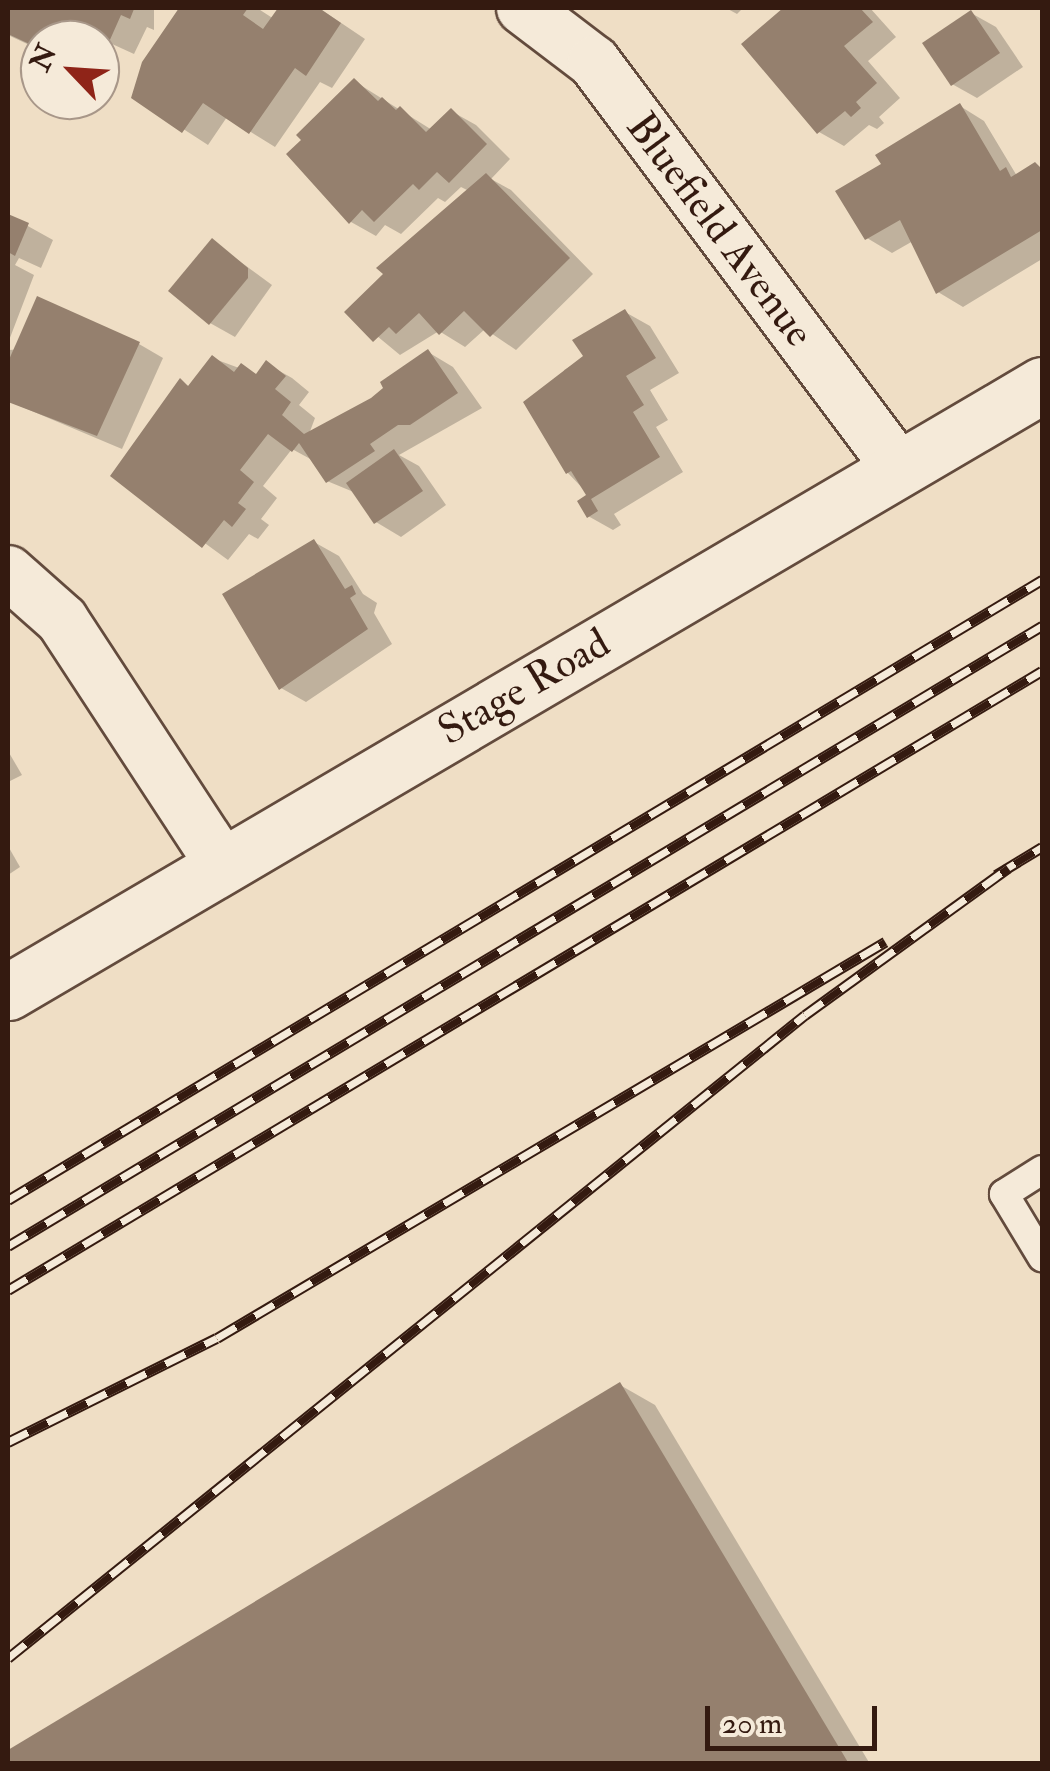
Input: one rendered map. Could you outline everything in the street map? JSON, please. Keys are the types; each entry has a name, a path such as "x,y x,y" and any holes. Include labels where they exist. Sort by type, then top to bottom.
{"main road":[{"name":"Stage Road","path":"8,992 221,863 1042,385"}],"street":[{"name":"Bluefield Avenue","path":"523,8 594,62 900,470"},
{"path":"8,572 62,620 221,863"}],"lane":[{"path":"1042,1170 1004,1194 1042,1257"}],"building":[{"path":"8,8 134,9 130,19 121,15 119,20 20,20 20,40 8,34"},
{"path":"179,8 248,8 243,15 263,29 278,8 319,8 341,23 306,76 295,68 249,134 203,103 182,133 131,98 142,62"},
{"path":"783,8 860,8 873,22 844,46 877,83 856,102 861,108 851,117 845,111 817,134 741,44"},
{"path":"971,10 1000,53 951,86 922,43"},
{"path":"354,78 378,101 382,97 396,110 400,106 426,132 451,108 487,144 449,183 437,172 419,190 413,184 374,222 362,210 349,224 286,154 301,140 296,135"},
{"path":"960,103 1000,171 1006,167 1011,177 1035,162 1042,169 1042,230 936,294 900,220 865,240 835,191 881,164 875,155"},
{"path":"486,173 570,258 490,337 464,311 439,335 419,313 396,334 389,327 373,342 344,312 383,274 376,268"},
{"path":"8,214 29,223 15,256 8,252"},
{"path":"212,238 248,268 248,278 209,325 168,291"},
{"path":"37,296 140,342 97,436 8,402 8,362"},
{"path":"625,309 656,358 626,376 644,405 633,412 660,457 591,499 598,511 587,518 577,501 586,495 571,471 566,474 523,402 583,356 572,340"},
{"path":"428,349 458,393 410,425 398,425 370,444 375,451 326,483 299,443 292,452 268,434 240,470 254,482 238,503 246,509 232,527 224,520 202,548 110,476 180,378 188,386 212,355 234,372 241,363 256,374 266,360 286,376 275,389 291,402 282,415 304,434 371,398 383,388 380,382"},
{"path":"394,449 423,491 374,524 346,483"},
{"path":"314,539 345,589 352,585 356,594 350,598 368,629 279,690 222,594"},
{"path":"620,1382 849,1764 8,1764 8,1750"}],"railway":[{"path":"8,1200 1042,580"},
{"path":"8,1246 1042,626"},
{"path":"8,1290 1042,671"},
{"path":"996,875 1042,847"},
{"path":"8,1658 805,1015 1008,868"},
{"path":"8,1442 217,1338 885,942"}]}
